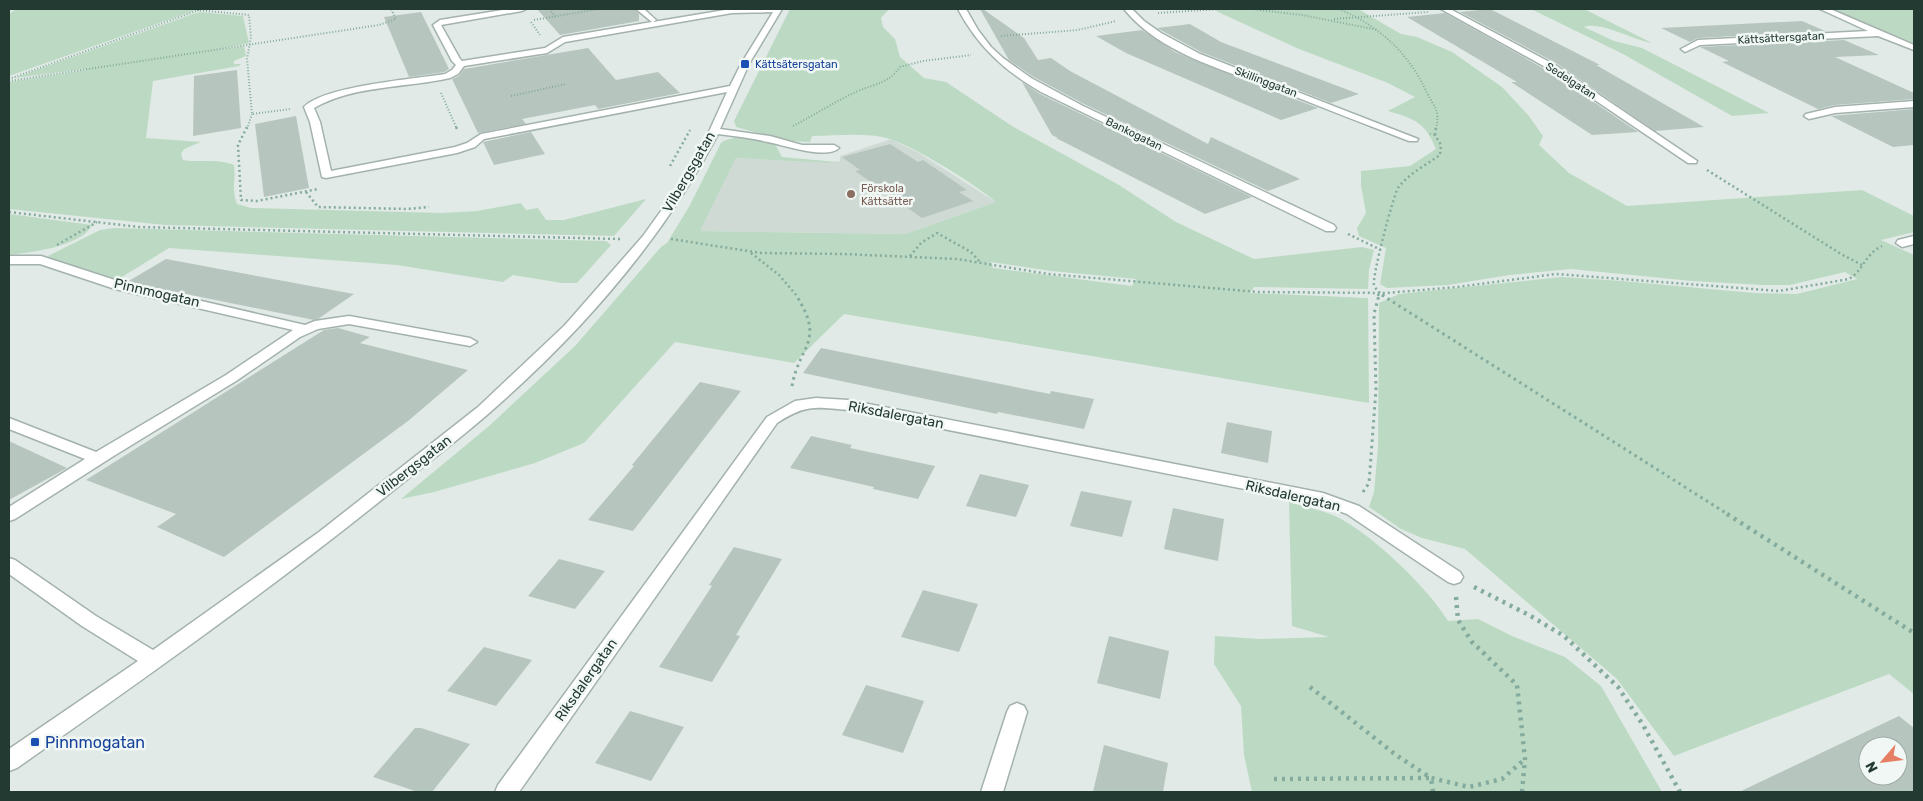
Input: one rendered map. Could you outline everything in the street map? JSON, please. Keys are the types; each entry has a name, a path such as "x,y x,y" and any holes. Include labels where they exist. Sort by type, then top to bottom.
{"street":[{"path":"461,64 456,61 437,25 440,22 522,9"},
{"path":"640,9 652,20"},
{"name":"Vilbergsgatan","path":"309,107 314,103 344,93 432,78 455,72 461,64 547,50 563,40 732,11 778,9"},
{"name":"Vilbergsgatan","path":"9,761 153,661 325,536 484,410 570,328 647,239 681,190 713,131 745,64 778,9"},
{"name":"Bankogatan","path":"962,9 978,38 991,52 1002,62 1057,96 1330,228"},
{"name":"Skillinggatan","path":"1128,9 1136,19 1154,32 1196,55 1413,139"},
{"name":"Sedelgatan","path":"1445,9 1552,67 1692,161"},
{"name":"Kättsättersgatan","path":"1824,9 1914,48"},
{"name":"Kättsättersgatan","path":"1685,49 1698,43 1879,33"},
{"path":"309,107 316,122 326,175 457,150 471,145 481,137 734,88"},
{"path":"1809,116 1835,110 1914,104"},
{"path":"713,131 770,139 802,148 834,148"},
{"path":"1902,243 1914,240"},
{"name":"Pinnmogatan","path":"9,260 41,260 120,286 306,329"},
{"name":"Pinnmogatan","path":"9,515 97,458 231,378 295,334 315,325 349,320 470,342"},
{"name":"Riksdalergatan","path":"506,792 772,420 790,406 808,401 848,405 1323,500 1353,510 1454,577"},
{"path":"9,423 97,458"},
{"path":"9,565 89,621 153,661"},
{"path":"992,792 1016,712"}],"path":[{"path":"9,80 202,9"},
{"path":"9,80 393,22 396,19 391,9"},
{"path":"549,9 556,17"},
{"path":"563,40 545,43 530,21 598,9"},
{"path":"1154,13 1220,9"},
{"path":"1251,9 1329,20 1380,31"},
{"path":"1339,9 1357,16 1380,31 1406,57 1426,87 1432,105 1438,114 1434,135"},
{"path":"197,10 249,15 251,37 247,59 252,114 238,145 241,200 257,201 323,188 326,175"},
{"path":"1329,20 1357,16 1403,14"},
{"path":"978,38 1078,30 1106,22 1136,19"},
{"path":"770,139 782,130 799,124 858,91 885,82 894,76 900,67 923,61 991,52"},
{"path":"432,78 460,135 481,137"},
{"path":"511,96 566,84"},
{"path":"252,114 309,107"},
{"path":"666,173 693,126"},
{"path":"1413,139 1428,134 1434,135 1441,145 1440,155 1407,178 1397,190 1374,269 1374,284 1379,293 1914,633"},
{"path":"1692,161 1841,254 1862,265"},
{"path":"306,192 318,207 407,209 429,207"},
{"path":"9,212 139,227 618,239 623,233"},
{"path":"30,260 97,222"},
{"path":"1330,228 1372,244 1381,250"},
{"path":"910,256 922,243 937,233 971,252 981,262"},
{"path":"668,239 761,253 910,256 981,262 1048,274 1248,291 1379,293 1457,287 1556,274 1779,291 1818,286 1849,278 1859,273 1872,250 1885,245 1902,243"},
{"path":"748,251 764,261 797,293 807,310 811,338 804,360 793,379 790,406"},
{"path":"1353,510 1369,483 1376,389 1374,314 1379,293"},
{"path":"1454,577 1458,620 1472,642 1517,685 1525,759 1522,792"},
{"path":"1454,577 1530,615 1564,636 1618,688 1643,725 1680,792"},
{"path":"1310,687 1396,755 1431,778 1433,792"},
{"path":"1274,780 1431,778 1469,787 1502,779 1525,759"}],"shaded area":[{"name":"Förskola Kättsätter","path":"891,139 919,153 996,202 905,234 699,231 736,158 826,163 840,161 840,156"}],"green space":[{"path":"16,9 199,9 9,76 9,14"},
{"path":"790,9 889,9 881,18 883,27 895,39 900,57 924,78 946,82 1012,126 1119,185 1176,222 1254,259 1362,247 1374,250 1369,270 1368,289 1254,287 1250,293 1368,298 1369,403 844,314 794,363 675,342 584,443 535,463 434,492 401,499 489,426 575,346 661,247 667,243 690,205 721,143 727,140 747,138 775,144 782,157 837,162 736,158 700,231 905,234 996,202 944,167 901,143 890,139 851,135 812,136 810,142 787,141 736,127 734,121","holes":["991,262 1051,271 1136,279 1132,286 993,268"]},
{"path":"1214,9 1358,9 1401,34 1417,37 1452,52 1502,87 1529,116 1543,136 1539,145 1569,173 1627,206 1862,190 1914,216 1914,232 1881,240 1914,255 1914,694 1889,674 1674,756 1617,679 1465,549 1422,538 1401,529 1369,507 1374,492 1378,447 1379,303 1399,294 1561,277 1754,293 1797,294 1857,279 1845,272 1790,285 1762,285 1692,281 1571,269 1510,275 1448,285 1387,288 1380,284 1386,248 1359,236 1357,228 1366,213 1361,186 1361,171 1410,166 1436,149 1428,133 1418,123 1388,111 1415,97 1388,83 1299,49"},
{"path":"1531,9 1584,9 1652,43 1608,29 1591,26 1584,27 1614,41 1642,48 1769,113 1732,116 1623,54"},
{"path":"1831,9 1914,9 1914,43"},
{"path":"199,12 243,16 249,43 216,50 244,46 246,56 234,61 234,64 241,64 239,66 153,81 146,138 201,142 184,149 181,154 183,160 215,161 234,165 234,193 237,204 251,208 442,213 477,211 521,203 526,210 538,208 546,220 564,220 646,199 614,236 165,225 9,209 9,82 86,70 14,78"},
{"path":"9,214 92,225 77,239 67,243 42,250 9,255"},
{"path":"114,228 606,241 611,245 577,283 562,283 513,275 503,282 397,265 169,248 117,280 51,259 48,256 100,230"},
{"path":"1289,502 1320,510 1337,517 1366,536 1413,578 1448,621 1478,619 1512,636 1565,657 1601,686 1662,792 1252,792 1244,755 1241,706 1214,664 1215,636 1259,639 1329,637 1292,626"}],"building":[{"path":"537,9 634,9 639,14 639,21 560,35"},
{"path":"980,9 983,9 1024,38 1038,60 1051,58 1070,71 1208,144 1211,137 1300,179 1268,191 1084,104 1032,76 1009,60"},
{"path":"1490,9 1600,65 1596,65 1704,127 1655,131 1556,63 1460,12"},
{"path":"421,12 449,69 444,72 409,77 384,17"},
{"path":"1445,13 1548,71 1638,132 1592,135 1511,82 1517,82 1407,17"},
{"path":"1802,21 1825,31 1698,38 1690,42 1661,28"},
{"path":"1190,24 1221,42 1359,94 1331,103 1201,52 1157,28"},
{"path":"1142,30 1175,52 1318,108 1281,120 1126,53 1096,36"},
{"path":"1844,40 1879,55 1835,57 1914,93 1914,99 1835,105 1818,109 1722,62 1729,61 1700,47"},
{"path":"588,48 616,80 658,72 680,93 598,109 595,105 522,119 526,124 478,133 452,79 459,76 464,69"},
{"path":"237,70 241,128 193,136 194,76"},
{"path":"1022,82 1040,94 1252,197 1205,214 1056,138 1058,138 1052,135"},
{"path":"1914,109 1914,145 1893,147 1831,116"},
{"path":"296,116 309,188 264,197 255,124"},
{"path":"531,132 545,154 494,165 483,142"},
{"path":"890,144 918,162 923,160 967,190 959,192 973,201 922,218 855,171 860,170 842,157"},
{"path":"166,259 354,294 314,320 127,282"},
{"path":"338,328 370,337 360,343 468,370 408,421 224,557 157,527 176,514 86,480 324,330"},
{"path":"821,348 1050,394 1051,391 1094,399 1084,429 998,412 997,414 803,373"},
{"path":"700,382 741,391 633,531 588,520 634,466 632,465"},
{"path":"1227,422 1272,431 1268,463 1221,453"},
{"path":"811,436 852,445 850,448 935,466 918,499 790,468"},
{"path":"9,441 67,468 9,500"},
{"path":"980,474 1029,485 1016,517 966,506"},
{"path":"1081,491 1132,501 1122,537 1070,526"},
{"path":"1173,508 1224,519 1218,561 1164,549"},
{"path":"734,547 782,559 736,635 740,636 712,682 659,667 712,586 709,585"},
{"path":"559,559 605,571 575,609 528,596"},
{"path":"923,590 978,604 959,652 901,637"},
{"path":"1109,636 1169,651 1160,699 1097,683"},
{"path":"484,647 532,660 496,706 447,691"},
{"path":"866,685 924,701 903,753 842,735"},
{"path":"630,711 684,727 651,781 595,763"},
{"path":"1899,716 1914,728 1914,792 1739,792"},
{"path":"415,728 421,728 470,744 432,792 418,792 373,777"},
{"path":"1104,745 1168,763 1163,792 1093,792"}],"place":[{"name":"Kättsätersgatan","path":"745,64"},
{"name":"Förskola Kättsätter","path":"851,194"},
{"name":"Pinnmogatan","path":"35,742"}]}
